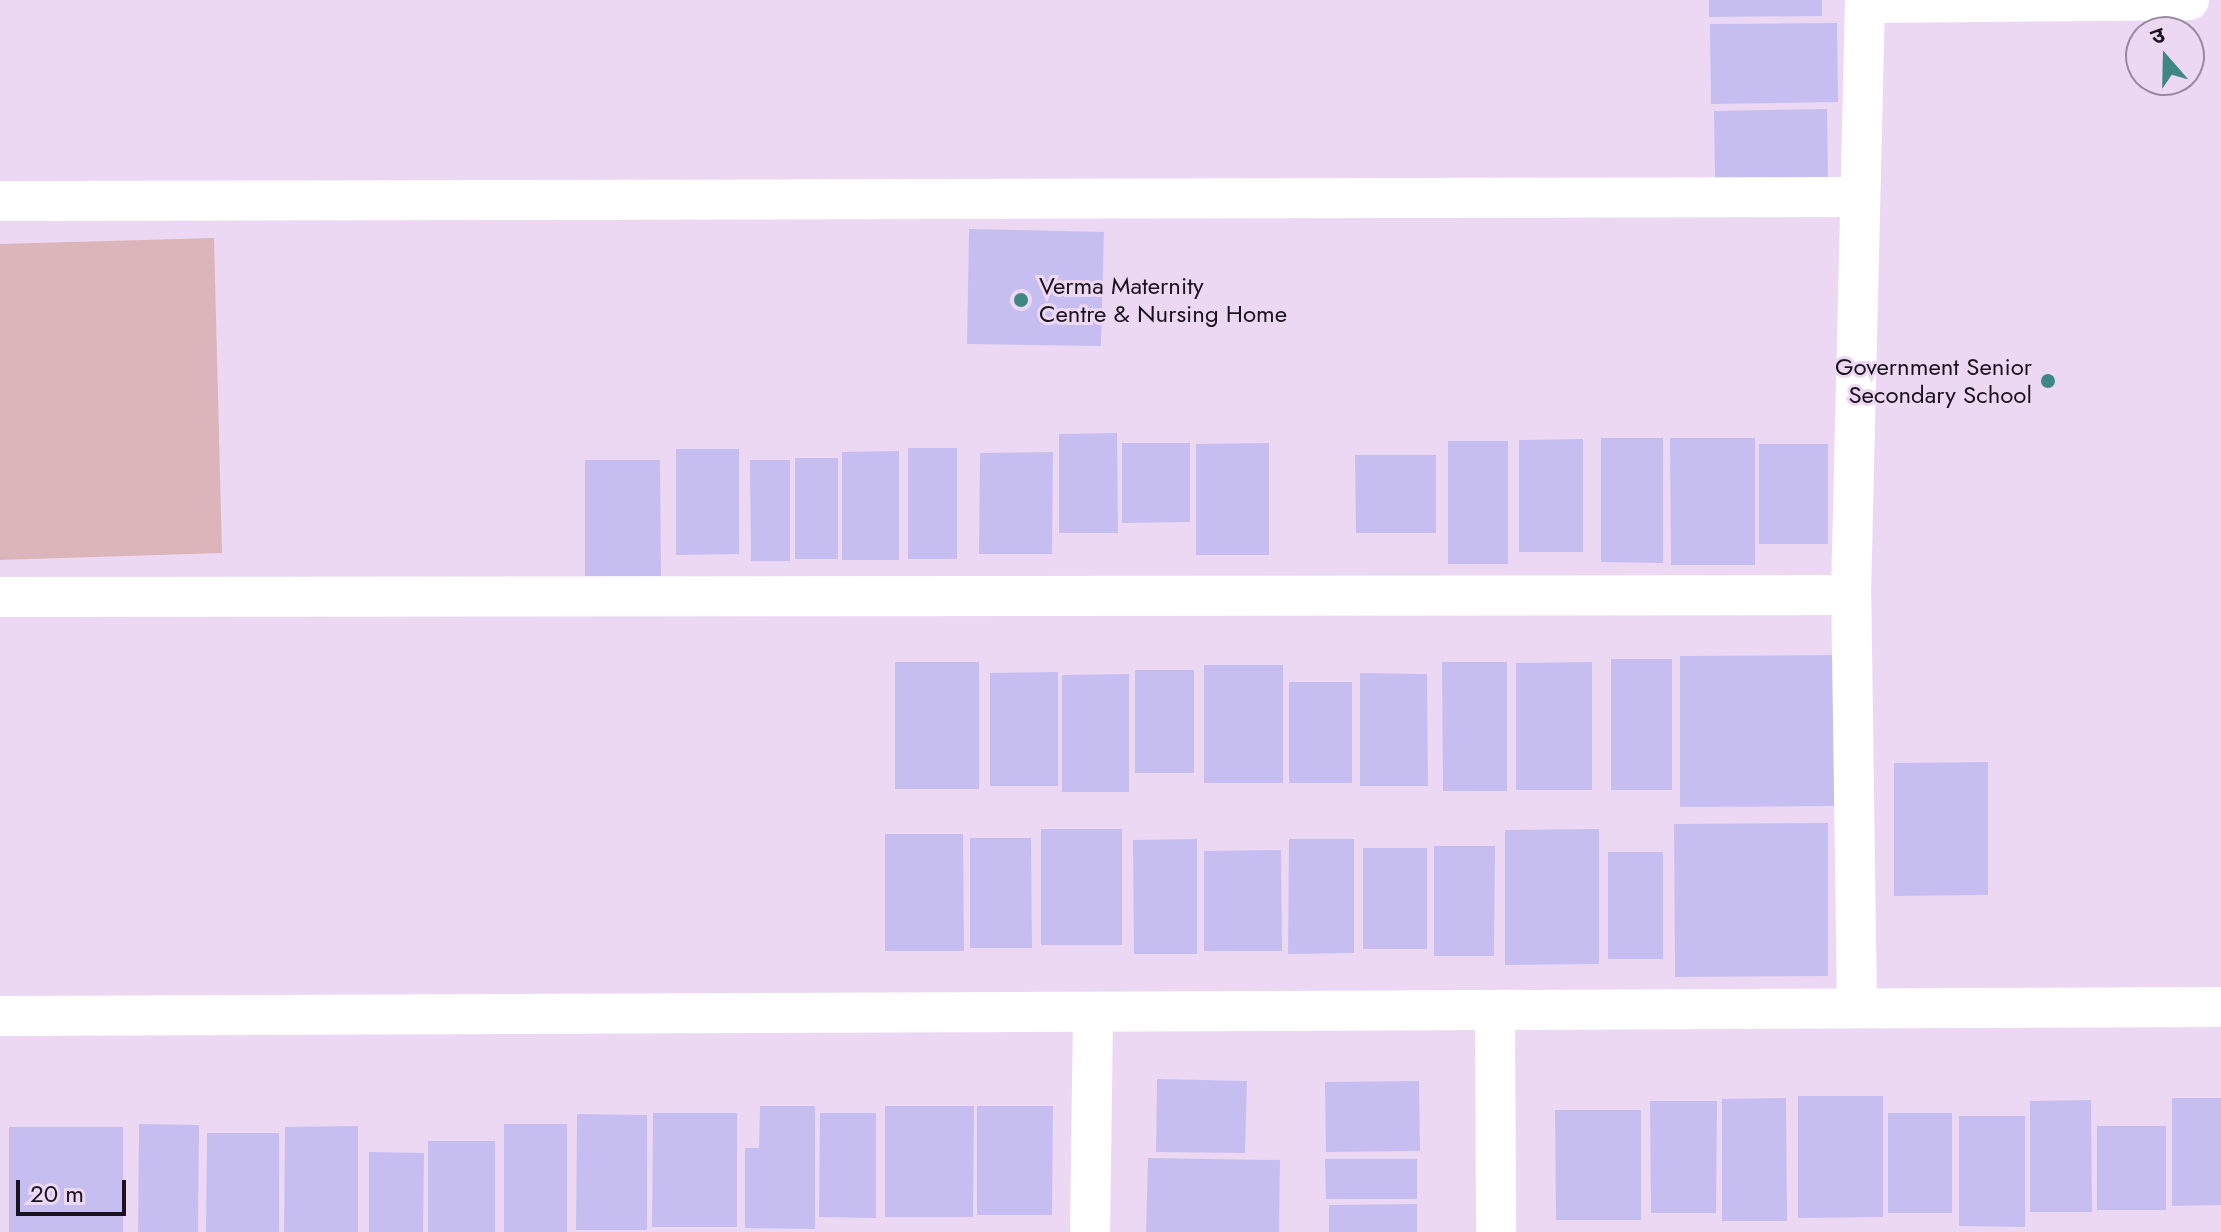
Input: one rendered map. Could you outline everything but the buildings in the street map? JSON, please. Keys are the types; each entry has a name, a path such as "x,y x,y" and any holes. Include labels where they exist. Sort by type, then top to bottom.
{"street":[{"path":"1857,1008 1851,595 1865,2 2189,0"},
{"path":"0,201 1859,197"},
{"path":"0,597 1851,595"},
{"path":"0,1016 2221,1007"},
{"path":"1495,1011 1496,1232"},
{"path":"1090,1232 1093,1013"}],"shaded area":[{"path":"214,238 222,553 0,560 0,244"}],"place":[{"name":"Verma Maternity Centre & Nursing Home","path":"1021,300"},
{"name":"Government Senior Secondary School","path":"2048,381"}]}
